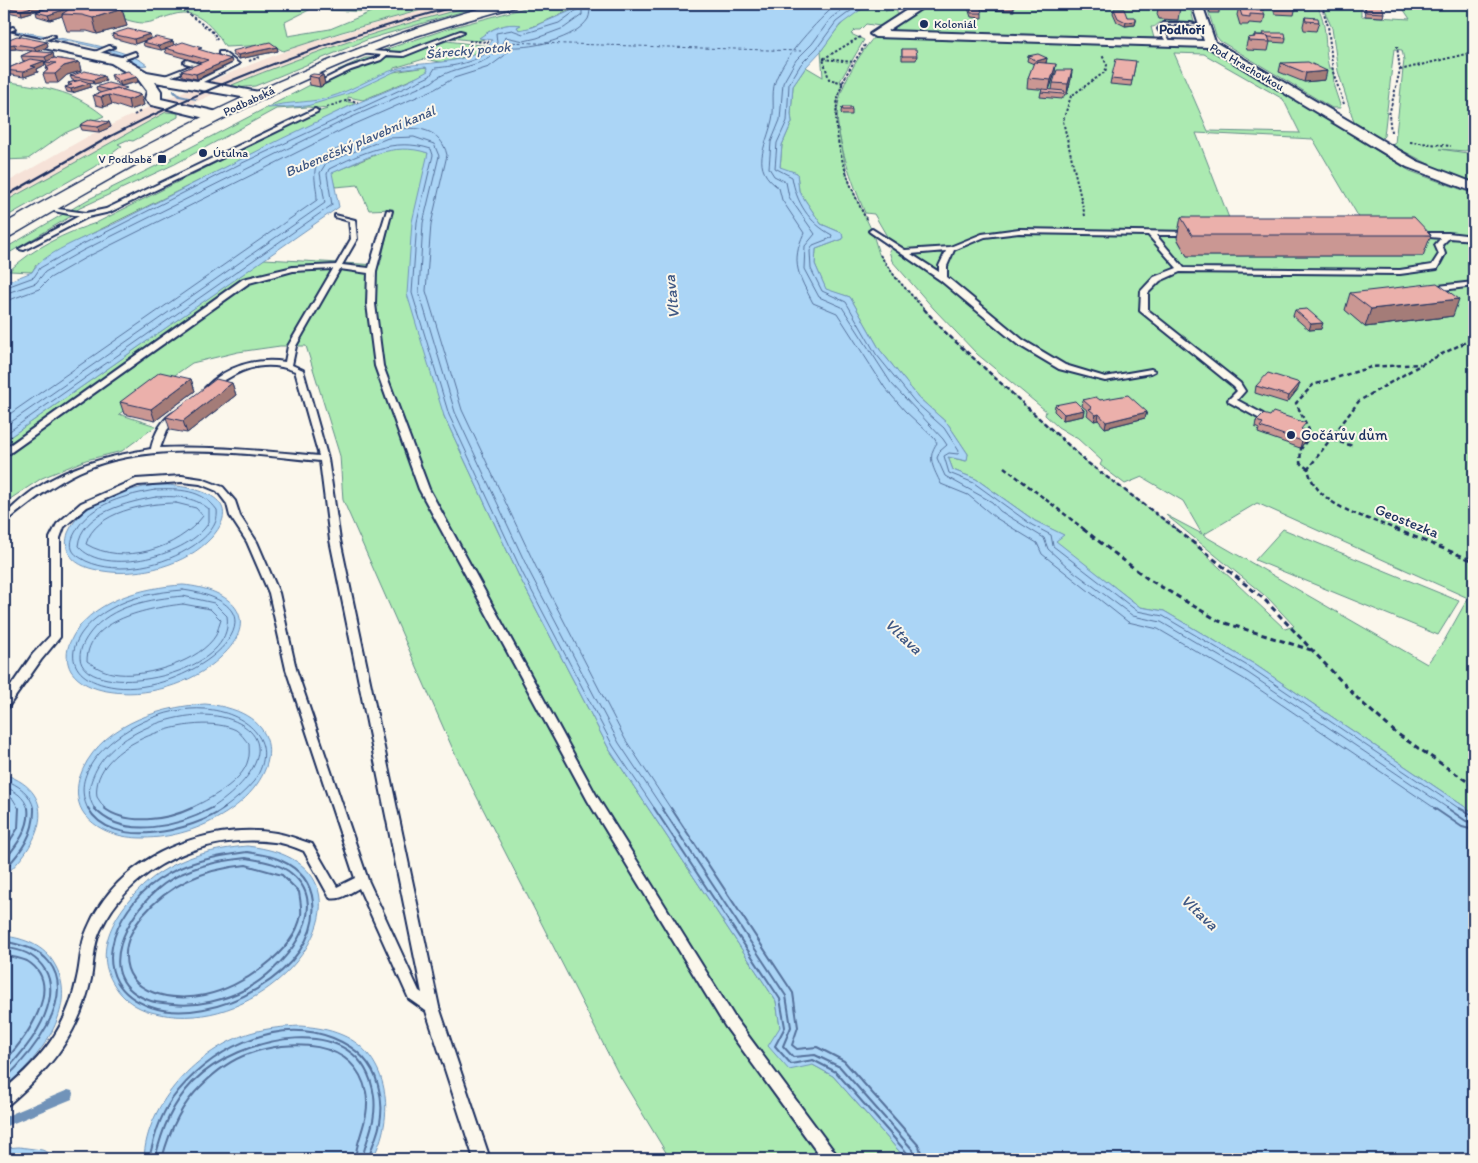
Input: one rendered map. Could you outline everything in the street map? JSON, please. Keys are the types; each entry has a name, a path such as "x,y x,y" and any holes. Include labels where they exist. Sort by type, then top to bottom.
{"main road":[{"name":"Podbabská","path":"4,232 138,156 259,96 359,51 448,20 510,4"}],"street":[{"path":"902,16 900,10 903,4"},
{"path":"876,34 923,4"},
{"path":"1198,4 1203,27 1210,44"},
{"path":"7,32 96,53 116,55 143,76 166,87 192,84 259,96"},
{"name":"Pod Hrachovkou","path":"876,34 1167,41 1210,44 1346,125 1386,145 1429,171 1474,188"},
{"path":"159,82 152,99 156,102 217,116"}],"lane":[{"path":"1167,41 1160,29 1165,24 1181,23 1203,27"},
{"path":"359,51 384,55 402,55 462,32"},
{"path":"40,40 53,36"},
{"path":"192,84 236,64 221,53"},
{"path":"116,55 136,54"},
{"path":"318,84 332,76 379,59 384,55"},
{"path":"159,82 199,65 187,62"},
{"path":"22,249 86,215 108,211 314,111"},
{"path":"46,208 86,215"},
{"path":"389,211 372,271 371,304 379,366 424,489 592,798 730,1022 831,1159"},
{"path":"288,365 292,346 354,239 352,220 337,216"},
{"path":"872,231 943,278 1020,342 1062,367 1105,379 1151,371"},
{"path":"903,252 951,249 984,235 1019,231 1200,234"},
{"path":"1413,233 1474,238"},
{"path":"1151,234 1181,269 1179,270"},
{"path":"1260,416 1232,400 1242,391 1237,385 1144,311 1144,293 1156,279 1179,270 1400,272 1434,267 1442,254 1438,245 1448,236"},
{"path":"943,278 943,266 951,249"},
{"path":"4,453 246,281 274,271 321,265 372,271"},
{"path":"1424,297 1431,296 1441,288 1474,284"},
{"path":"201,395 229,372 239,368 273,363 288,365 299,370 324,459 335,540 432,1007 482,1159"},
{"path":"155,450 158,438 166,423 187,406"},
{"path":"4,519 24,500 80,468 128,454 191,448 324,459"},
{"path":"4,704 37,656 55,637 55,538 60,526 71,514 100,496 136,482 182,479 202,482 220,489 232,503 235,516 252,542 274,593 292,669 362,880 414,995 432,1007"},
{"path":"4,1099 51,1056 71,1022 84,981 93,932 117,891 152,864 173,852 212,838 273,837 308,847 335,894 362,880"}],"path":[{"path":"175,4 214,33 221,53"},
{"path":"286,4 298,7 311,4"},
{"path":"873,5 892,8"},
{"path":"1323,10 1328,22 1330,55 1336,87 1349,115 1346,125"},
{"path":"823,60 853,39 876,34"},
{"path":"876,34 867,42 843,83 837,102 836,120 848,182 872,231 879,254 896,278 945,332 1088,463 1264,599 1359,700 1396,733 1426,756 1474,786"},
{"path":"1085,216 1063,121 1071,96 1105,72 1107,65 1094,39"},
{"path":"1386,145 1392,136 1389,115 1400,70 1397,46"},
{"path":"1400,70 1474,52"},
{"path":"823,60 854,62"},
{"path":"823,60 829,79 843,83"},
{"path":"314,111 349,100 358,102"},
{"path":"1386,145 1424,142 1451,146"},
{"path":"1312,434 1301,449 1300,463 1308,469 1359,401 1422,364 1474,338"},
{"path":"1353,446 1312,434 1296,403 1313,385 1371,367 1422,364"},
{"path":"1004,467 1148,579 1219,621 1312,651"},
{"name":"Geostezka","path":"1308,469 1309,479 1316,489 1332,503 1474,561"}],"shaded area":[{"path":"443,4 481,4 360,37 245,80 158,119 4,207 4,184 94,133 170,97 298,46"}],"green space":[{"path":"87,4 333,4 320,7 323,9 311,9 285,22 288,36 330,29 371,12 328,10 341,5 365,7 443,4 342,32 283,51 273,45 225,47 218,35 208,24 202,19 189,14 182,13 150,22 139,23 115,16"},
{"path":"481,4 488,4 369,39 255,86 237,88 232,85 293,61 355,40"},
{"path":"540,4 567,4 564,5 573,9 525,30 519,30 517,27 520,25 498,27 489,31 480,38 484,39 478,41 451,38 463,33 460,32 413,49 393,52 384,50 450,28"},
{"path":"871,4 896,4 885,11 897,9 897,18 875,31 880,26 866,24 860,30 855,30 851,34 864,40 840,81 843,83 837,102 836,119 840,140 837,117 840,96 857,60 874,37 1192,46 1208,49 1410,171 1474,194 1474,813 1254,664 1164,611 1140,607 1055,541 1063,535 1035,521 976,479 953,470 948,457 966,461 968,454 948,424 919,398 880,350 850,297 826,290 815,264 816,249 843,239 842,233 821,224 799,191 797,173 780,168 782,145 792,122 793,86 806,67 823,77 821,51 842,24 862,9 870,8","holes":["1174,53 1204,54 1283,99 1300,133 1208,131","1196,133 1313,139 1361,221 1229,218","842,148 865,213 874,214 892,245 889,251 892,261 977,354 1046,411 1045,415 1058,427 1078,439 1102,461 1100,465 1125,484 1142,477 1183,501 1202,534 1166,515 1269,599 1294,626 1285,629 1187,537 1088,463 945,332 896,278 879,254 872,231 849,182","1177,239 1423,256 1187,256","1345,310 1452,316 1365,327","1257,503 1468,598 1444,641 1427,664 1203,535"]},
{"path":"926,4 1189,4 1194,22 1173,20 1161,22 1151,27 1154,38 883,32"},
{"path":"1206,4 1316,4 1323,20 1327,60 1329,68 1333,68 1334,87 1341,108 1332,108 1220,41 1216,36"},
{"path":"1321,4 1361,4 1361,16 1410,19 1400,4 1474,4 1474,147 1465,151 1440,149 1474,154 1474,183 1444,172 1392,145 1395,143 1404,60 1402,50 1394,49 1384,136 1381,139 1354,122 1338,71 1332,28"},
{"path":"447,41 488,46 471,55 444,63 424,59 394,68 393,72 426,67 429,72 363,100 348,97 348,102 356,103 77,241 36,265 32,272 9,271 28,255 50,242 96,223 317,112 328,109 308,107 276,109 175,164 80,208 71,214 73,215 4,256 4,249 87,200 160,164 164,164 172,159 170,158 310,85 320,87 351,70 377,60 369,60 338,70 365,58 401,57"},
{"path":"4,81 68,94 104,116 65,133 28,159 4,160"},
{"path":"166,112 178,113 178,117 133,141 127,140 118,144 122,146 94,167 4,218 4,202"},
{"path":"413,148 428,153 444,416 519,576 609,749 776,1001 780,1027 813,1065 833,1076 906,1159 670,1159 618,1073 455,754 343,500 340,456 306,346 280,346 238,352 192,363 119,414 156,426 122,451 86,460 42,478 4,503 4,441 264,259 380,265 393,209 369,210 358,185 335,187 331,173 390,149"},
{"path":"1283,529 1459,601 1438,635 1255,560"}],"water":[{"path":"871,4 869,5 873,7 863,8 840,25 793,86 792,122 782,145 780,167 797,173 799,191 821,224 842,233 843,239 816,249 815,264 826,289 850,297 880,350 919,398 948,424 968,454 967,461 948,457 953,470 976,479 1035,521 1064,535 1056,541 1140,607 1164,611 1254,664 1474,813 1474,1159 906,1159 833,1076 813,1065 789,1070 768,1046 780,1027 776,1001 609,749 519,576 444,416 407,294 412,222 428,153 415,150 391,150 367,157 332,173 339,207 4,441 4,291 7,289 4,289 4,283 32,272 38,264 60,249 122,220 308,126 406,83 428,71 426,67 398,70 347,94 307,106 267,108 327,98 390,71 412,65 468,57 487,47 492,40 479,38 489,32 510,24 521,25 517,27 519,30 533,27 573,10 564,5"},
{"path":"4,29 100,46 136,58 147,65 139,66 127,58 112,52 75,42 4,31"},
{"path":"155,485 196,490 209,494 218,501 223,511 222,522 212,537 202,547 176,562 162,567 132,572 103,571 85,566 73,559 67,550 67,536 74,522 83,513 105,499 131,490"},
{"path":"183,585 215,592 227,599 236,608 240,618 239,630 233,644 220,658 195,676 182,682 152,691 137,693 97,689 82,682 74,675 69,668 67,660 69,645 78,628 90,616 103,606 134,593 167,586"},
{"path":"205,704 232,709 251,719 263,731 268,746 267,763 259,781 246,797 226,813 207,824 154,838 127,837 111,833 97,826 85,815 80,807 77,793 79,779 87,761 113,733 148,715 186,706"},
{"path":"4,774 22,783 34,794 39,807 39,821 35,836 27,850 4,876"},
{"path":"247,846 293,859 316,884 319,915 306,949 279,979 242,1003 198,1016 151,1012 130,1002 115,986 107,971 105,955 108,939 123,909 146,884 158,874 179,862 211,851"},
{"path":"4,936 33,944 51,958 61,982 62,999 59,1016 41,1049 17,1076 4,1087"},
{"path":"300,1026 332,1031 358,1044 370,1057 379,1072 384,1089 386,1107 380,1143 372,1159 144,1159 147,1138 154,1118 165,1099 195,1065 212,1052 250,1033 281,1027"},
{"path":"19,1147 42,1150 64,1159 4,1159 4,1148"}],"building":[{"path":"19,4 44,4 21,10 6,8"},
{"path":"77,4 106,5 122,9 93,18 82,15 62,14"},
{"path":"969,4 980,4 982,13 971,13"},
{"path":"983,4 1013,4 1014,7 984,6"},
{"path":"1160,4 1179,4 1180,7 1161,7"},
{"path":"1295,4 1296,6 1277,5"},
{"path":"1365,4 1382,5 1384,13 1366,12"},
{"path":"1210,6 1219,6 1219,9 1211,9"},
{"path":"50,7 66,9 48,15 36,12"},
{"path":"1239,7 1263,10 1265,15 1250,14 1250,17 1242,16"},
{"path":"1114,9 1124,9 1127,17 1134,17 1136,21 1126,22 1118,18"},
{"path":"1305,17 1318,18 1319,22 1306,21"},
{"path":"128,29 150,34 134,39 112,34"},
{"path":"1263,33 1285,33 1286,38 1269,37 1263,35"},
{"path":"1254,35 1268,36 1270,42 1249,41 1248,38 1255,37"},
{"path":"17,36 47,42 34,47 14,44 4,46 9,44 4,43 4,41"},
{"path":"156,37 173,41 159,46 143,42"},
{"path":"183,42 202,48 198,49 231,59 196,74 181,71 208,60 165,48"},
{"path":"270,42 277,47 238,55 232,51"},
{"path":"902,49 916,49 917,56 902,56"},
{"path":"32,51 53,53 45,57 21,56"},
{"path":"1038,54 1047,58 1037,61 1028,56"},
{"path":"54,58 79,62 64,66 55,74 43,74 49,69 46,68 56,63 45,62"},
{"path":"30,59 44,61 31,66 36,67 23,72 4,70"},
{"path":"1116,59 1136,61 1132,81 1111,79"},
{"path":"1034,62 1056,64 1051,80 1028,78"},
{"path":"1308,62 1327,71 1306,73 1281,63"},
{"path":"1057,70 1072,70 1068,84 1053,83"},
{"path":"85,71 104,76 93,80 70,76"},
{"path":"128,71 137,77 119,81 111,75"},
{"path":"313,74 323,75 318,78 308,76"},
{"path":"81,80 90,83 71,89 65,87 72,85 68,83"},
{"path":"108,83 127,88 109,90 96,87"},
{"path":"117,88 141,95 128,100 109,95 101,97 93,95"},
{"path":"1042,89 1065,91 1063,94 1041,92"},
{"path":"842,107 851,107 852,110 843,110"},
{"path":"91,119 109,122 98,127 80,125"},
{"path":"1181,217 1414,217 1431,235 1192,235"},
{"path":"1437,283 1459,299 1371,309 1350,293"},
{"path":"1307,309 1323,323 1311,324 1295,310"},
{"path":"160,372 191,379 151,409 120,402"},
{"path":"1268,373 1300,383 1289,396 1256,386"},
{"path":"216,379 232,383 183,421 166,417"},
{"path":"1128,395 1147,412 1106,422 1099,414 1096,415 1089,409 1092,408 1083,400 1096,397 1100,400"},
{"path":"1075,401 1084,410 1064,414 1055,405"},
{"path":"1273,412 1306,423 1301,429 1310,432 1302,441 1260,427 1263,423 1256,421 1263,414 1270,416"}],"waterway":[{"name":"Šárecký potok","path":"174,91 179,96 196,99"},
{"path":"4,1122 68,1095"}],"ferry route":[{"path":"502,42 801,51"}],"railway":[{"path":"111,136 195,96 283,60 373,30 465,4"},
{"path":"4,197 111,136"}],"place":[{"name":"Koloniál","path":"924,24"},
{"name":"Útulna","path":"203,153"},
{"name":"V Podbabě","path":"162,159"},
{"name":"Gočárův dům","path":"1291,435"}],"district":[{"name":"Podhoří","path":"1182,29"}],"water label":[{"name":"Bubenečský plavební kanál","path":"360,141"},
{"name":"Vltava","path":"671,297"},
{"name":"Vltava","path":"904,636"},
{"name":"Vltava","path":"1200,912"}]}
